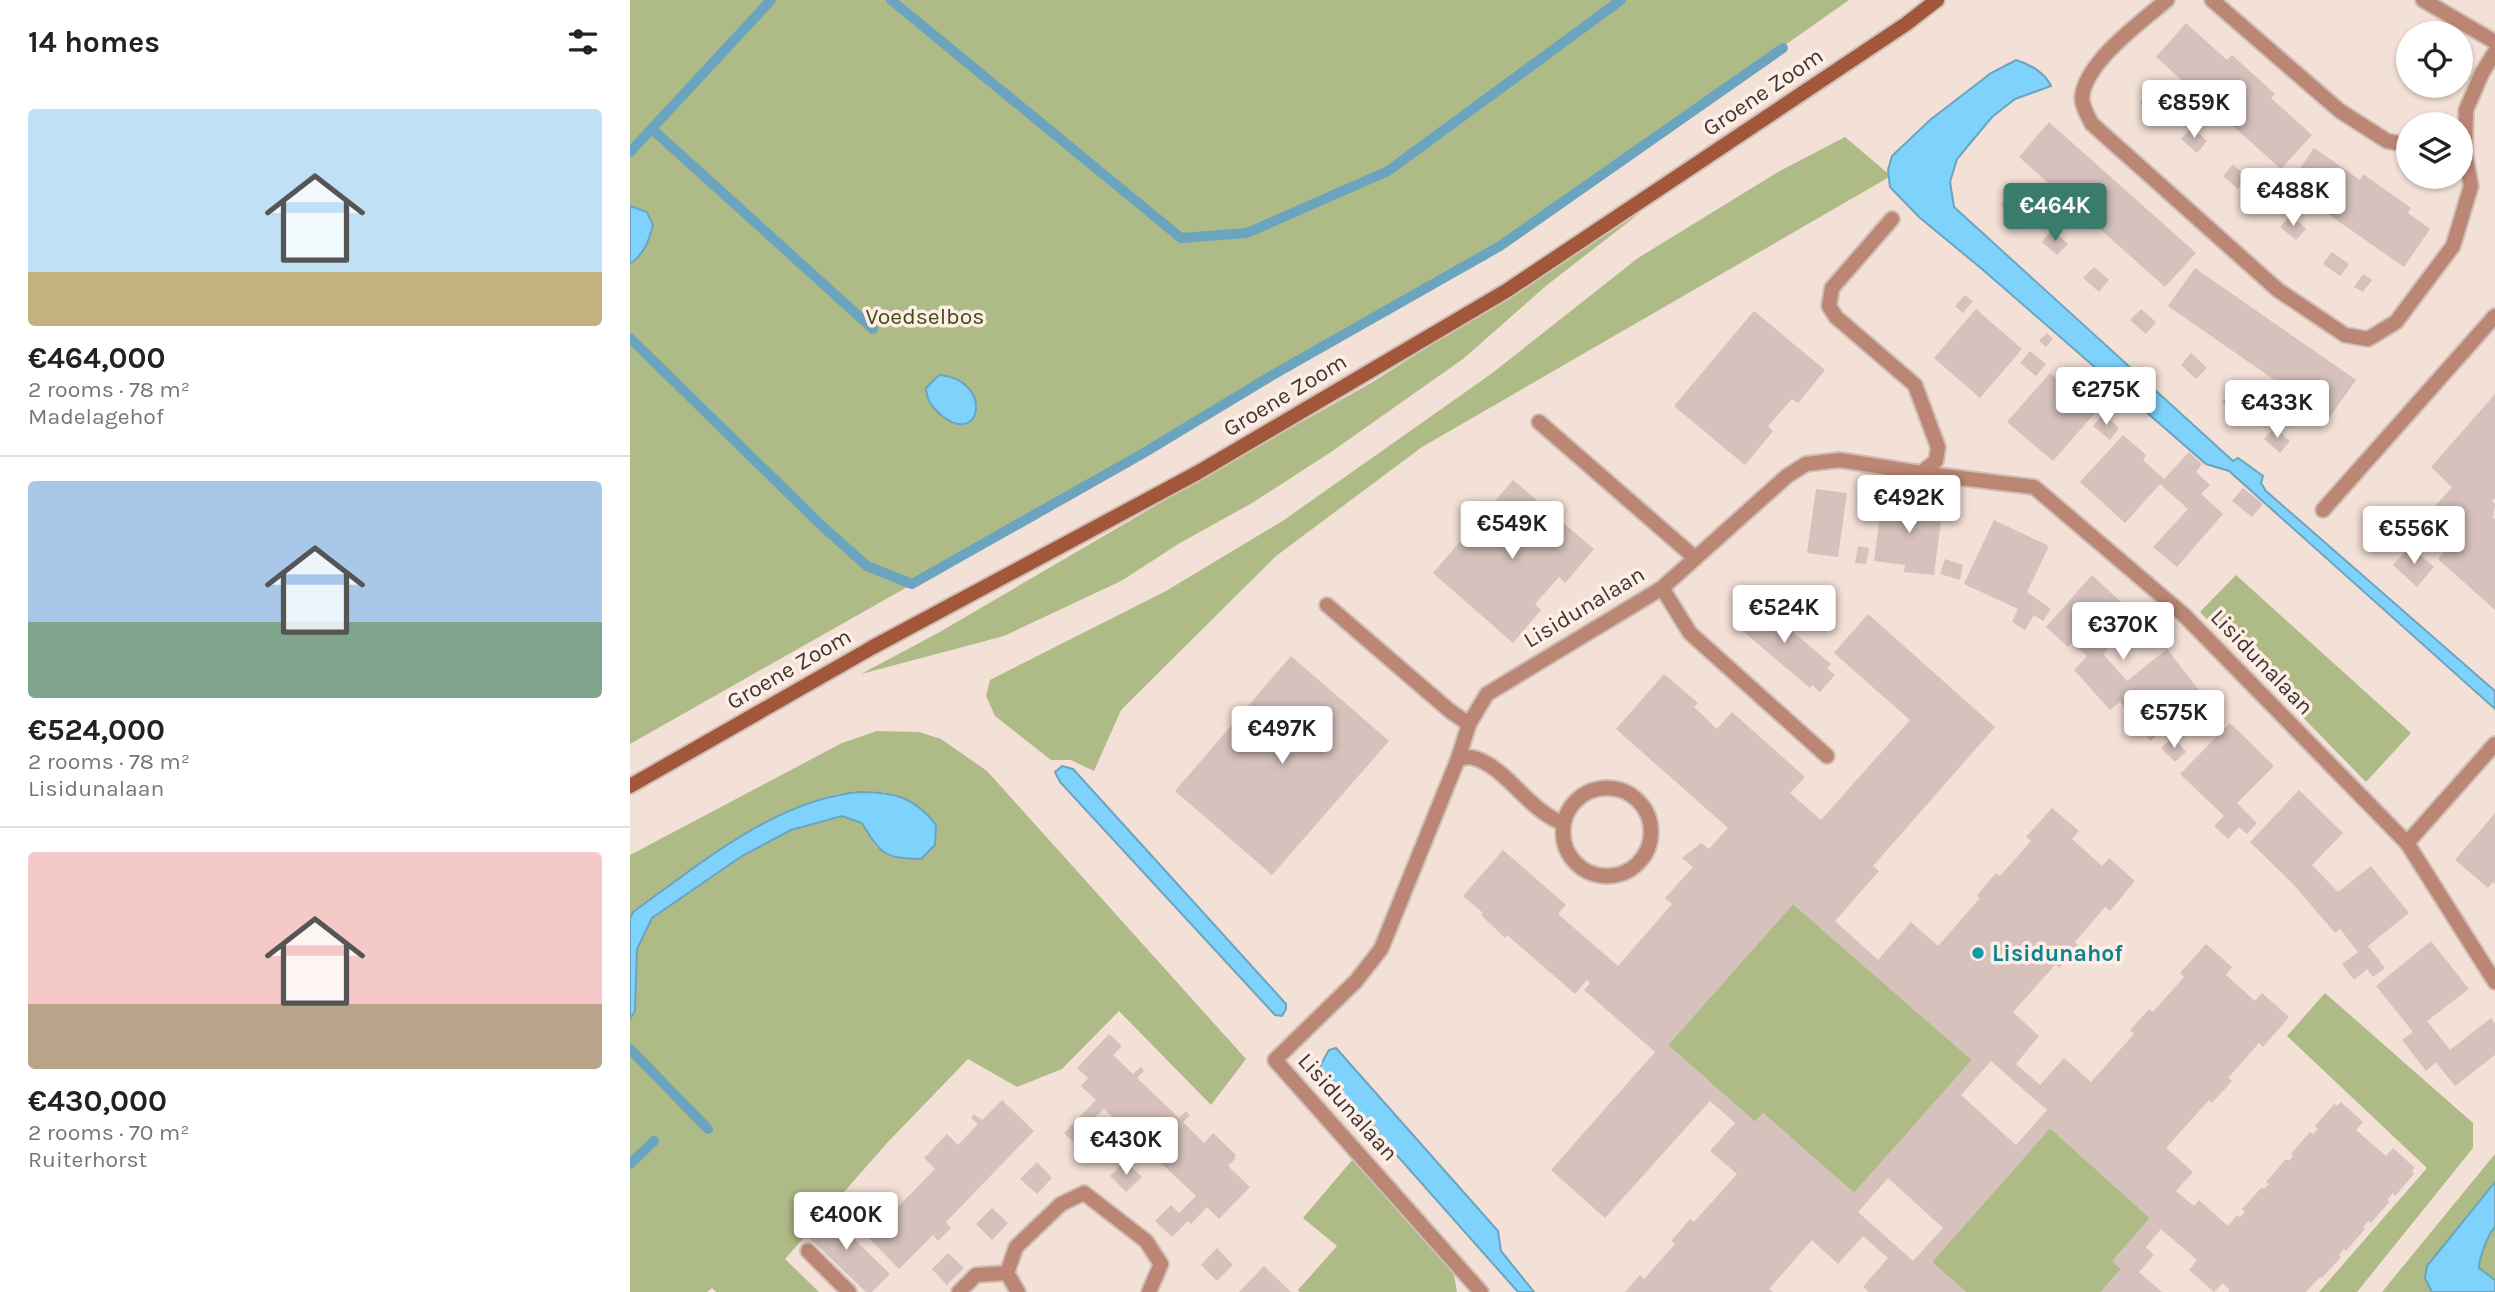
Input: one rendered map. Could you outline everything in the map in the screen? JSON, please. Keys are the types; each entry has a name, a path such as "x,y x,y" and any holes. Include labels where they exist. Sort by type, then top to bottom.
{"main road":[{"name":"Groene Zoom","path":"630,786 873,647 1197,473 1506,291 1906,24 1937,0"}],"street":[{"path":"2167,0 2115,44 2084,83 2081,102 2092,124 2278,290 2345,335 2368,339 2396,322 2453,246 2470,189"},
{"path":"2211,0 2340,111 2388,141 2396,143"},
{"path":"2423,0 2495,41"},
{"path":"2466,112 2482,73 2495,52"},
{"path":"1892,219 1832,288 1829,306 1836,317 1915,385 1938,447 1936,461 1921,473"},
{"path":"2323,510 2495,316"},
{"path":"1539,422 1694,557"},
{"name":"Lisidunalaan","path":"1482,1292 1275,1060 1347,990 1381,949 1458,759 1469,724 1487,694 1662,588 1787,476 1806,464 1840,460 1921,473 2034,486 2183,614 2407,843 2495,982"},
{"path":"1662,588 1690,633 1827,756"},
{"path":"1327,605 1450,711 1469,724"},
{"path":"2407,843 2494,744"},
{"path":"1458,759 1472,757 1491,766 1548,817 1563,822"},
{"path":"1600,789 1616,789 1630,794 1641,804 1649,818 1651,837 1647,852 1639,863 1627,872 1606,876 1591,873 1570,856 1564,842 1563,822 1573,803 1586,793 1600,789"},
{"path":"1018,1292 1007,1273 1016,1247 1061,1204 1084,1193 1146,1241 1161,1264 1149,1292"},
{"path":"808,1251 849,1292"},
{"path":"959,1292 976,1275 1007,1273"}],"green space":[{"name":"Voedselbos","path":"630,0 1849,0 1499,246 1337,337 1142,454 630,744"},
{"path":"1845,137 1891,176 1422,447 1276,556 1121,710 1094,771 1071,760 1051,760 995,716 986,696 990,680 1166,591 1284,520 1491,374 1638,258 1778,172"},
{"path":"1640,213 1547,285 1463,359 1331,452 1252,503 1180,543 1121,581 1004,636 861,674 938,633 1371,383"},
{"path":"2236,575 2411,733 2366,782 2200,612"},
{"path":"877,731 919,732 941,739 987,771 1246,1059 1211,1105 1119,1011 1062,1069 1017,1087 968,1059 887,1143 785,1259 819,1292 716,1292 712,1288 707,1292 630,1292 630,1019 635,1011 637,949 652,918 742,856 791,830 842,816 862,823 876,847 886,792 837,794 779,816 633,912 630,919 630,855 842,743"},
{"path":"1793,904 1972,1060 1854,1193 1763,1113 1755,1122 1668,1045"},
{"path":"2325,993 2473,1123 2473,1148 2357,1292 2319,1292 2427,1168 2287,1036"},
{"path":"2050,1128 2150,1218 2113,1261 2121,1269 2101,1292 1966,1292 1932,1262"},
{"path":"2495,1154 2495,1182 2427,1266 2425,1278 2432,1292 2382,1292"},
{"path":"1353,1159 1453,1270 1457,1292 1298,1290 1337,1246 1303,1218"},
{"path":"2495,1227 2493,1280 2479,1268 2484,1246"}],"water":[{"path":"2016,60 2036,70 2051,86 2015,99 1992,117 1957,159 1950,182 1954,207 2233,461 2238,458 2263,476 2261,483 2266,491 2495,691 2495,709 2229,471 2206,464 1919,217 1890,187 1888,170 1892,156 1930,120 1991,73"},
{"path":"630,206 647,212 653,225 645,247 630,264"},
{"path":"939,375 957,379 975,398 973,418 966,424 955,423 941,415 930,403 926,388"},
{"path":"1062,766 1073,769 1286,1004 1282,1016 1275,1015 1060,782 1055,772"},
{"path":"860,792 883,793 912,802 936,825 935,845 921,859 891,856 879,848 862,823 842,816 791,830 742,856 652,918 637,949 635,1011 630,1019 630,919 633,912 712,855 769,821 798,807 829,797"},
{"path":"1336,1048 1498,1231 1501,1251 1534,1292 1518,1292 1330,1080 1320,1066 1329,1050"},
{"path":"2495,1182 2495,1227 2484,1246 2479,1268 2495,1280 2495,1292 2432,1292 2425,1278 2427,1266"}],"building":[{"path":"2186,23 2227,60 2232,55 2275,94 2271,98 2312,135 2281,169 2156,57"},
{"path":"2151,91 2166,105 2156,116 2140,103"},
{"path":"2049,122 2196,253 2165,287 2019,157"},
{"path":"2192,127 2207,141 2197,153 2181,139"},
{"path":"2314,148 2360,180 2363,174 2411,208 2408,213 2430,229 2404,267 2288,186"},
{"path":"2233,164 2248,178 2238,189 2223,176"},
{"path":"2262,173 2275,184 2255,207 2242,196"},
{"path":"2011,194 2026,207 2016,219 2001,205"},
{"path":"2291,215 2306,229 2296,240 2280,227"},
{"path":"2052,230 2068,244 2057,255 2042,242"},
{"path":"2332,252 2349,264 2340,276 2323,264"},
{"path":"2094,267 2109,280 2099,292 2083,278"},
{"path":"2195,268 2356,380 2329,418 2168,306"},
{"path":"2363,274 2372,280 2363,292 2354,287"},
{"path":"1965,295 1973,301 1963,313 1955,306"},
{"path":"1976,309 2022,349 1980,398 1934,358"},
{"path":"2141,309 2156,322 2146,334 2130,320"},
{"path":"1754,311 1825,370 1798,403 1792,399 1768,426 1773,431 1745,465 1674,406"},
{"path":"2047,333 2053,339 2046,347 2039,341"},
{"path":"2030,351 2046,364 2036,376 2020,363"},
{"path":"2191,353 2207,368 2196,379 2181,365"},
{"path":"2050,373 2095,413 2053,461 2007,422"},
{"path":"2233,391 2248,404 2238,416 2222,402"},
{"path":"2495,394 2495,498 2492,501 2495,504 2495,610 2438,559 2446,550 2443,548 2442,537 2447,532 2432,518 2431,511 2452,487 2431,467"},
{"path":"2103,414 2119,428 2110,440 2093,426"},
{"path":"2274,428 2290,441 2280,453 2264,439"},
{"path":"2123,435 2146,455 2143,460 2164,479 2189,452 2202,464 2196,472 2210,485 2201,494 2223,514 2177,567 2153,547 2188,509 2160,484 2125,523 2080,482"},
{"path":"1513,480 1594,549 1565,583 1559,577 1535,604 1541,610 1513,643 1433,573"},
{"path":"2243,488 2263,504 2252,517 2232,501"},
{"path":"1816,489 1847,493 1838,557 1807,553"},
{"path":"1882,498 1943,506 1934,575 1904,572 1905,565 1874,561"},
{"path":"1994,520 2049,546 2027,592 2051,609 2043,621 2034,615 2025,630 2012,622 2018,609 1964,584"},
{"path":"1858,546 1869,548 1866,564 1855,563"},
{"path":"2410,546 2434,567 2417,587 2393,565"},
{"path":"1945,559 1963,565 1960,580 1940,574"},
{"path":"2092,575 2137,617 2103,654 2127,681 2167,649 2205,698 2150,741 2120,702 2110,710 2074,670 2087,656 2072,643 2068,647 2046,627"},
{"path":"1753,598 1831,664 1827,668 1835,675 1820,692 1812,685 1810,688 1732,622"},
{"name":"Lisidunahof","path":"1868,614 1995,727 1873,866 1879,871 1835,921 1878,960 1911,922 1938,946 1980,898 1977,895 1996,873 2000,876 2031,841 2026,837 2052,808 2079,831 2072,839 2102,866 2109,858 2135,881 2110,911 2105,907 2075,942 2078,946 2059,968 2056,964 2013,1012 2039,1036 2016,1064 2040,1085 2064,1058 2091,1082 2134,1034 2130,1030 2149,1009 2153,1012 2184,977 2180,973 2206,944 2232,967 2226,975 2255,1001 2262,993 2289,1017 2263,1047 2259,1043 2228,1078 2232,1081 2212,1103 2209,1100 2166,1148 2193,1172 2176,1191 2194,1206 2199,1200 2228,1226 2237,1215 2240,1217 2245,1212 2242,1209 2262,1187 2264,1189 2269,1184 2266,1182 2286,1159 2289,1161 2293,1156 2291,1154 2310,1132 2313,1134 2318,1129 2315,1126 2334,1104 2337,1106 2341,1102 2363,1122 2356,1130 2386,1156 2393,1148 2415,1168 2412,1171 2414,1174 2395,1196 2393,1193 2387,1200 2390,1201 2371,1223 2368,1221 2363,1227 2365,1229 2346,1251 2344,1249 2339,1255 2341,1257 2306,1292 2228,1292 2230,1290 2223,1283 2214,1292 2189,1270 2197,1260 2161,1229 2146,1247 2154,1255 2139,1272 2162,1292 2101,1292 2121,1269 2112,1261 2150,1218 2050,1128 1932,1262 1966,1292 1869,1292 1863,1287 1888,1258 1863,1236 1838,1264 1812,1240 1769,1289 1773,1292 1625,1292 1640,1275 1644,1279 1675,1244 1671,1241 1690,1219 1694,1222 1737,1174 1710,1151 1735,1123 1710,1101 1605,1218 1551,1170 1655,1052 1584,990 1590,983 1587,980 1575,994 1507,935 1505,938 1481,915 1483,913 1463,896 1503,850 1566,905 1558,914 1618,966 1672,904 1665,898 1693,867 1682,858 1701,843 1709,849 1728,828 1616,729 1664,674 1698,703 1694,707 1717,729 1732,712 1805,777 1790,793 1821,820 1910,720 1834,653","holes":["1793,904 1972,1060 1854,1193 1763,1113 1755,1122 1668,1045","1991,1061 2047,1110 2016,1145 1961,1095","1888,1178 1943,1228 1913,1261 1858,1212"]},
{"path":"1291,656 1389,741 1272,875 1175,791"},
{"path":"2230,723 2274,766 2237,803 2257,823 2247,834 2239,827 2228,839 2214,826 2224,816 2180,774"},
{"path":"2173,737 2186,752 2175,762 2161,748"},
{"path":"2299,790 2343,833 2312,865 2338,892 2371,866 2409,913 2368,946 2385,968 2373,977 2367,969 2354,980 2342,964 2358,952 2340,929 2335,933 2293,884 2250,842"},
{"path":"2495,813 2495,884 2493,882 2488,888 2455,860"},
{"path":"2431,941 2469,989 2427,1021 2450,1050 2491,1018 2495,1023 2495,1055 2455,1086 2436,1062 2426,1071 2402,1040 2413,1032 2376,986"},
{"path":"1109,1034 1122,1046 1113,1055 1133,1074 1141,1067 1144,1071 1137,1078 1179,1118 1186,1111 1190,1115 1183,1122 1204,1143 1213,1133 1236,1155 1228,1166 1250,1187 1219,1219 1207,1207 1191,1224 1188,1221 1172,1237 1155,1221 1171,1205 1179,1213 1196,1196 1104,1109 1087,1125 1096,1133 1081,1149 1064,1133 1096,1100 1081,1086 1088,1078 1077,1068"},
{"path":"1002,1100 1034,1131 946,1222 951,1228 938,1241 933,1235 899,1269 860,1229 882,1205 891,1214 935,1169 924,1158 947,1134 958,1145 978,1124 971,1118 974,1114 982,1120"},
{"path":"1125,1161 1142,1177 1126,1192 1110,1176"},
{"path":"1037,1162 1052,1178 1037,1194 1020,1179"},
{"path":"992,1208 1008,1223 992,1240 976,1224"},
{"path":"824,1210 890,1274 872,1292 866,1292 803,1232"},
{"path":"1217,1248 1233,1265 1217,1281 1201,1265"},
{"path":"948,1253 964,1268 947,1285 932,1269"},
{"path":"1264,1266 1291,1292 1239,1292"}],"waterway":[{"path":"630,152 771,0"},
{"path":"891,0 1181,238 1247,233 1388,171 1621,0"},
{"path":"630,338 821,525 867,566 912,584 1500,246 1783,48"},
{"path":"652,129 873,329"},
{"path":"630,1049 708,1129"},
{"path":"630,1164 654,1141"}],"place":[{"name":"Lisidunahof","path":"1978,953"}]}
